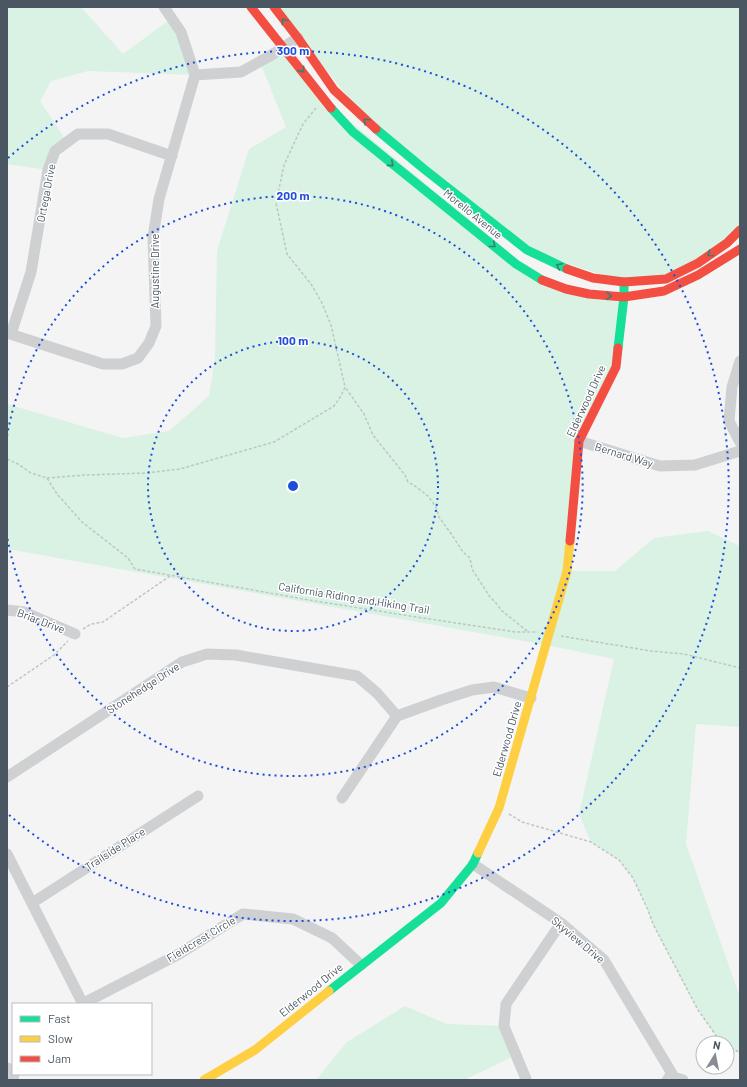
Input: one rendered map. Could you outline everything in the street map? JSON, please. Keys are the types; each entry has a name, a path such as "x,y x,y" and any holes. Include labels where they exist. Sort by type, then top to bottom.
{"street":[{"path":"164,7 181,32 195,75 241,72 298,38"},
{"name":"Morello Avenue","path":"251,7 284,47 323,99 353,132 516,264 542,280 590,294 624,297 664,291 698,275 740,249"},
{"name":"Morello Avenue","path":"274,7 298,38 334,90 371,125 527,250 567,270 593,278 624,282 666,280 698,263 727,243 740,230"},
{"name":"Augustine Drive","path":"9,333 103,364 122,364 138,358 149,344 156,326 153,237 159,199 195,75"},
{"name":"Ortega Drive","path":"9,333 31,272 48,170 55,151 78,134 108,134 172,156"},
{"name":"Elderwood Drive","path":"204,1080 255,1050 441,903 473,864 499,808 567,571 579,441 616,367 624,297 624,282"},
{"path":"740,361 732,387 729,421 740,442"},
{"name":"Bernard Way","path":"579,441 660,466 695,465 740,451"},
{"name":"Briar Drive","path":"7,610 24,612 75,634"},
{"name":"Stonehedge Drive","path":"7,777 182,662 207,654 236,655 357,676 377,693 397,716"},
{"path":"342,798 397,716 472,690 494,687 531,698"},
{"name":"Trailside Place","path":"32,903 198,796"},
{"path":"7,854 82,1003"},
{"name":"Skyview Drive","path":"473,864 562,923 604,960 667,1076 683,1080"},
{"name":"Fieldcrest Circle","path":"84,1003 179,954 243,914 293,919 332,938 361,965"},
{"path":"526,1078 504,1026 506,1004 562,923"}],"path":[{"path":"323,99 302,124 284,165 276,203 287,254 311,284 322,303 331,325 345,387 364,414 373,435 408,482 428,496 436,507 439,517 463,552 470,558 472,569 490,597 496,602 501,610 527,632"},
{"path":"7,459 18,464 31,473 47,478 146,473 180,469 274,442 334,406 342,396 345,387"},
{"name":"California Riding and Hiking Trail","path":"47,478 57,494 82,522 128,558 134,569 376,611 515,632 549,634 629,648 684,654 740,668"},
{"path":"7,687 54,655 75,634 91,624 104,622 170,576"},
{"path":"499,808 522,822 590,842 619,860 634,878 653,924 698,1010 716,1035"}],"green space":[{"path":"7,7 81,7 123,54 172,18 195,75 88,71 51,81 40,101 67,142 48,170 7,164"},
{"path":"274,7 740,7 740,230 666,279 624,282 527,250 371,125"},
{"path":"285,48 323,99 542,280 624,297 616,367 579,441 567,571 615,571 654,538 708,531 740,546 740,727 696,724 686,844 740,997 740,1053 735,1050 735,1035 717,1035 710,1027 676,969 653,924 633,878 619,860 591,842 579,814 614,659 546,645 7,549 7,404 123,438 169,431 209,396 215,358 217,251 249,149 286,127 260,62"},
{"path":"405,1006 447,1024 504,1026 516,1055 464,1080 316,1080 347,1042"}],"traffic: fast":[{"path":"331,108 353,132 516,264 542,280"},
{"path":"376,129 527,250 567,269"},
{"path":"618,348 624,297 624,282"},
{"path":"329,991 441,903 473,864 478,853"}],"traffic: slow":[{"path":"478,853 499,808 567,571 570,541"},
{"path":"204,1080 255,1050 329,991"}],"traffic: jam":[{"path":"251,7 331,108"},
{"path":"274,7 298,38 334,90 376,129"},
{"path":"567,269 593,278 624,282 666,279 698,263 727,243 740,230"},
{"path":"542,280 566,289 589,294 624,297 664,291 698,275 740,249"},
{"path":"570,541 579,441 616,367 618,348"}]}
